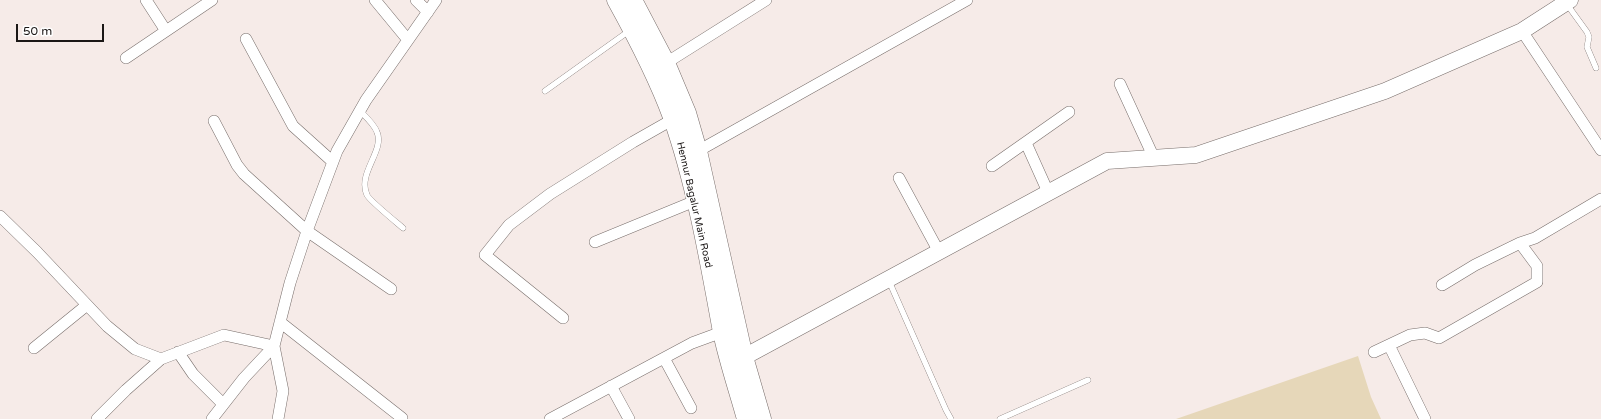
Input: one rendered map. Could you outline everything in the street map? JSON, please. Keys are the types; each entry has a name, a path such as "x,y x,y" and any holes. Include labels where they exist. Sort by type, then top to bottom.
{"main road":[{"name":"Hennur Bagalur Main Road","path":"616,0 698,151 737,359 746,419"},
{"name":"Hennur Bagalur Main Road","path":"633,0 666,63 680,116 684,155 722,332 737,359 762,419"}],"street":[{"path":"146,0 166,32"},
{"path":"126,58 212,0"},
{"path":"375,0 408,40"},
{"path":"416,0 428,12"},
{"path":"278,419 283,391 274,346 290,283 307,231 337,151 366,100 436,0"},
{"path":"666,63 766,0"},
{"path":"698,151 967,0"},
{"path":"737,359 1107,161 1196,155 1385,91 1522,31 1568,1"},
{"path":"1522,31 1601,150"},
{"path":"246,39 293,126 333,162"},
{"path":"1120,84 1154,158"},
{"path":"992,166 1069,112"},
{"path":"563,318 485,255 509,225 550,194 680,116"},
{"path":"214,121 237,165 244,174 307,231 391,289"},
{"path":"1026,143 1048,192"},
{"path":"899,178 939,252"},
{"path":"1442,285 1475,265 1520,243 1535,238 1601,199"},
{"path":"595,242 695,201"},
{"path":"0,216 37,252 107,326 135,349 161,358"},
{"path":"1374,352 1410,335 1425,333 1439,338 1537,282 1537,266 1520,243"},
{"path":"34,348 87,305"},
{"path":"280,322 402,418"},
{"path":"555,418 692,343 722,332"},
{"path":"97,419 161,358 224,335 274,346"},
{"path":"1389,345 1425,419"},
{"path":"212,419 244,378 274,346"},
{"path":"178,352 194,374 224,404"},
{"path":"664,358 691,408"},
{"path":"611,386 629,419"}],"lane":[{"path":"1568,1 1587,32 1589,37 1587,47 1596,68"},
{"path":"545,91 632,29"},
{"path":"360,111 378,133 378,143 365,176 367,195 402,228"},
{"path":"888,279 951,419"},
{"path":"1000,419 1088,380"}],"shaded area":[{"path":"1358,356 1371,397 1381,419 1176,419"}]}
